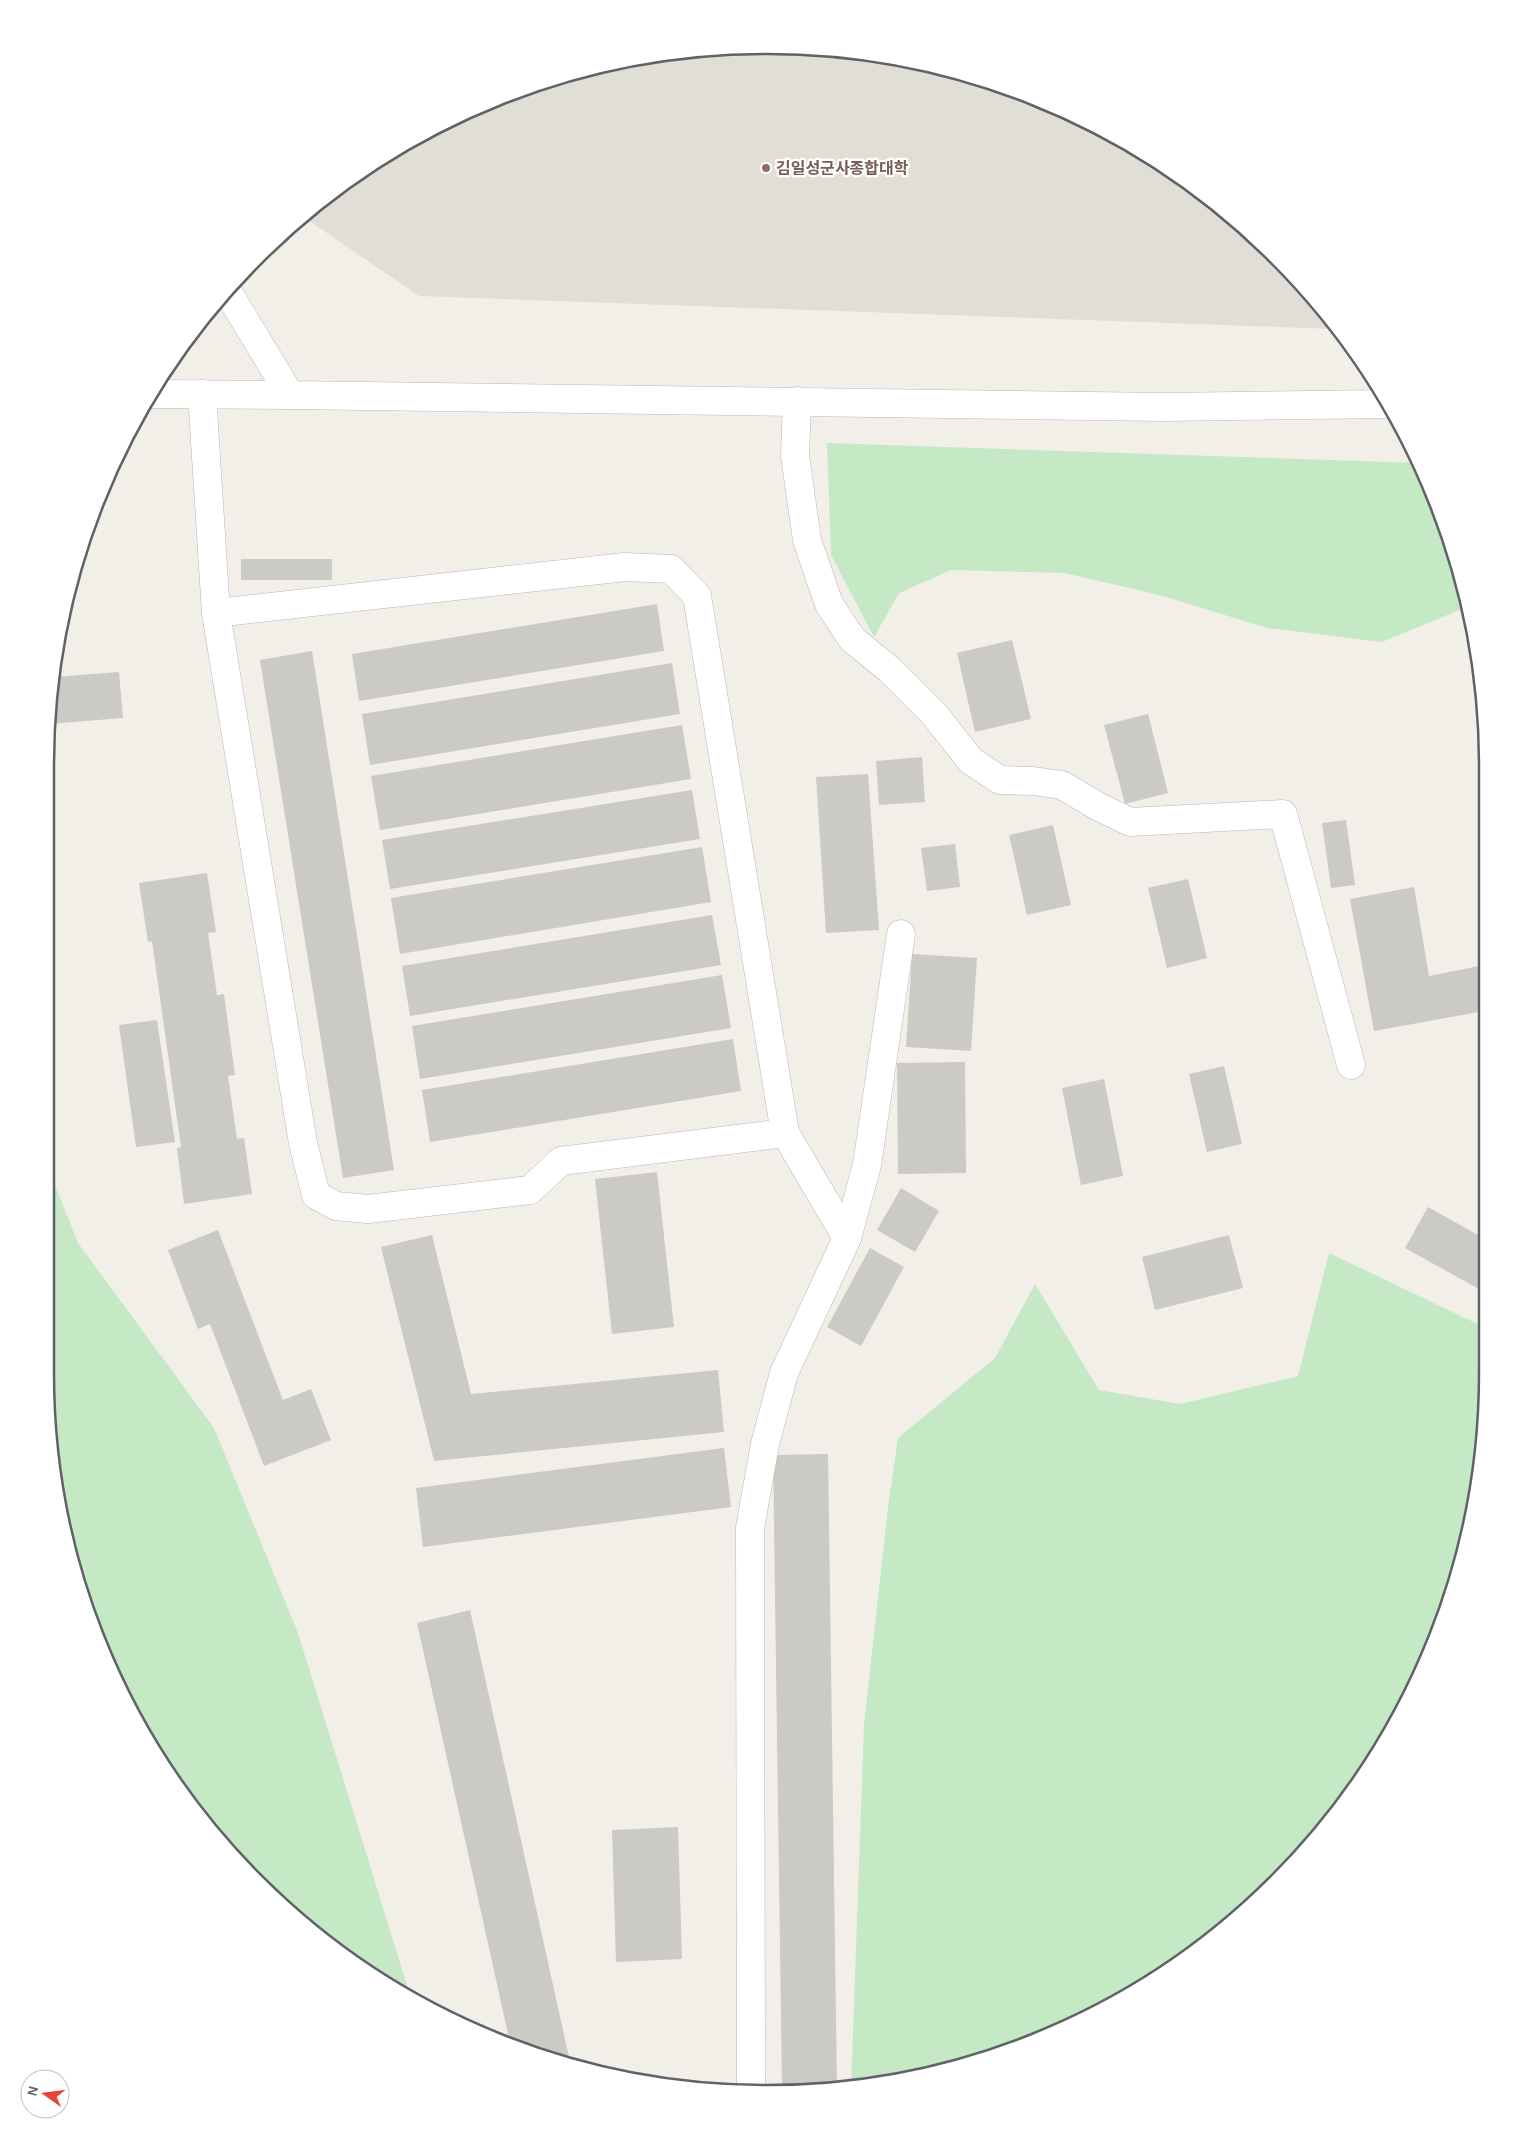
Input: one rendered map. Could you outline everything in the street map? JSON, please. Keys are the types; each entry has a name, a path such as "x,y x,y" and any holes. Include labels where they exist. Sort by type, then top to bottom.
{"street":[{"path":"231,297 290,395"},
{"path":"159,394 1163,407 1380,404"},
{"path":"202,394 216,613 303,1143 316,1196 336,1206 368,1208 530,1190 561,1161 785,1133"},
{"path":"797,401 795,456 807,540 829,604 852,639 896,676 934,714 971,761 1000,780 1033,781 1062,785 1099,807 1130,822 1284,814 1351,1065"},
{"path":"216,613 625,567 671,569 698,596 785,1133 847,1238"},
{"path":"751,2085 750,1528 765,1444 784,1373 847,1238 867,1165 901,934"}],"shaded area":[{"name":"김일성군사종합대학","path":"720,55 813,55 906,67 951,78 1039,108 1082,127 1123,149 1200,201 1270,263 1328,329 419,296 309,221 333,201 410,149 451,127 537,92 627,67 673,60"}],"green space":[{"path":"827,443 1411,463 1441,537 1462,609 1382,642 1267,628 1163,596 1065,573 951,570 899,593 874,637 831,555"},
{"path":"54,1183 78,1243 214,1428 298,1633 408,1989 333,1938 263,1876 231,1842 201,1806 149,1729 127,1688 108,1645 78,1557 67,1512 60,1466 55,1419 54,1372"},
{"path":"1329,1253 1479,1325 1478,1419 1466,1512 1455,1557 1425,1645 1406,1688 1384,1729 1332,1806 1302,1842 1236,1908 1200,1938 1162,1965 1123,1990 1082,2012 996,2047 906,2072 851,2080 864,1725 887,1515 898,1438 995,1358 1035,1284 1099,1390 1180,1404 1298,1376"}],"building":[{"path":"241,559 332,559 332,580 241,580"},
{"path":"657,604 664,651 359,701 352,654"},
{"path":"1012,640 1031,719 975,732 957,653"},
{"path":"312,651 394,1170 343,1178 260,660"},
{"path":"672,663 680,714 370,765 362,714"},
{"path":"119,672 123,718 55,724 60,677"},
{"path":"1148,714 1168,793 1125,804 1104,725"},
{"path":"682,725 691,779 380,830 371,776"},
{"path":"922,757 925,802 879,805 876,761"},
{"path":"868,774 879,930 826,933 816,777"},
{"path":"692,790 700,839 390,889 382,840"},
{"path":"1346,820 1355,885 1331,888 1322,823"},
{"path":"1053,825 1071,905 1027,915 1009,835"},
{"path":"955,844 960,887 927,891 921,848"},
{"path":"702,847 711,902 400,954 391,898"},
{"path":"207,873 216,932 208,933 217,995 224,994 235,1075 228,1076 237,1139 244,1138 252,1194 184,1204 177,1148 181,1147 152,941 148,942 139,883"},
{"path":"1188,879 1207,958 1167,968 1148,888"},
{"path":"1414,887 1429,976 1479,966 1479,1012 1374,1031 1350,899"},
{"path":"712,915 721,965 410,1016 402,966"},
{"path":"912,954 977,958 971,1051 906,1047"},
{"path":"722,975 731,1028 420,1079 412,1026"},
{"path":"157,1020 175,1142 136,1147 119,1025"},
{"path":"733,1039 741,1091 430,1142 422,1090"},
{"path":"965,1062 966,1173 898,1174 897,1063"},
{"path":"1224,1066 1242,1144 1207,1152 1189,1074"},
{"path":"1104,1079 1123,1176 1081,1185 1062,1088"},
{"path":"657,1172 674,1327 612,1334 595,1179"},
{"path":"901,1188 939,1211 915,1252 877,1230"},
{"path":"1428,1207 1479,1236 1479,1289 1405,1248"},
{"path":"218,1230 283,1400 311,1389 331,1440 264,1466 210,1324 198,1329 168,1250"},
{"path":"432,1235 471,1394 718,1370 724,1432 434,1461 381,1247"},
{"path":"1229,1235 1243,1288 1155,1310 1142,1257"},
{"path":"870,1248 904,1267 861,1346 827,1327"},
{"path":"724,1448 731,1507 423,1547 416,1488"},
{"path":"828,1454 837,2081 813,2084 782,2085 773,1455"},
{"path":"470,1610 569,2057 509,2036 417,1623"},
{"path":"678,1827 682,1959 616,1962 612,1830"}],"place":[{"name":"김일성군사종합대학","path":"766,168"}]}
